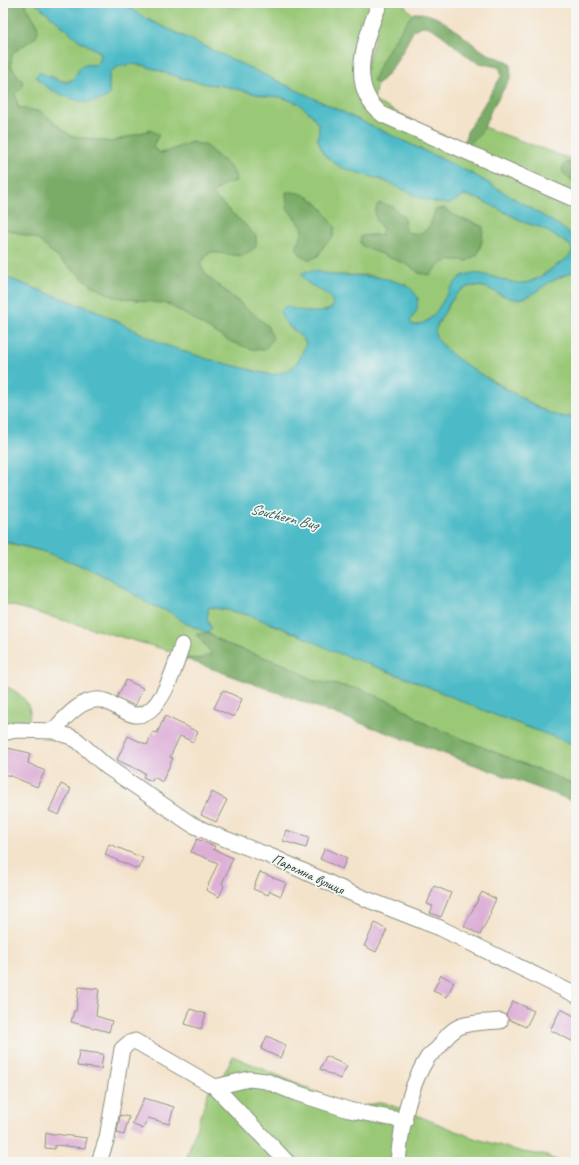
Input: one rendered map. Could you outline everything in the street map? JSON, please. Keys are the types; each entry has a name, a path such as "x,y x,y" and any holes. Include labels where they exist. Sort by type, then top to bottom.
{"street":[{"path":"380,3 365,46 361,71 364,92 372,105 383,114 576,200"},
{"path":"53,731 65,718 82,705 100,700 110,703 133,715 140,715 150,710 161,698 172,675 182,646"},
{"name":"Паромна вулиця","path":"3,733 16,730 53,731 70,737 78,741 106,766 191,824 210,833 275,858 350,893 440,928 576,995"},
{"path":"398,1162 404,1121 415,1081 429,1055 438,1048 452,1031 462,1026 500,1020"},
{"path":"99,1162 107,1138 122,1049 129,1043 136,1041 216,1086 286,1162"},
{"path":"216,1086 249,1078 266,1081 296,1093 349,1110 404,1121"}],"green space":[{"path":"3,3 24,3 37,24 38,30 36,37 12,53 11,66 22,81 23,86 15,94 18,107 41,112 71,136 111,142 150,130 159,135 152,147 160,153 191,142 205,145 229,166 235,174 236,181 225,184 212,194 256,236 256,247 242,256 210,252 200,264 207,276 267,325 273,338 265,350 252,349 231,342 168,304 115,297 93,286 37,239 3,228"},
{"path":"24,3 34,3 39,6 80,41 101,54 100,60 96,65 85,65 71,80 63,81 51,76 38,79 51,90 100,100 109,95 109,73 117,67 130,64 142,65 181,78 207,84 224,86 265,96 280,97 298,103 313,116 319,126 318,140 370,176 399,187 419,197 465,195 481,200 526,223 542,228 570,245 572,249 571,254 566,259 530,282 517,283 475,274 468,274 461,277 450,290 435,314 429,320 422,324 413,325 410,321 417,310 407,285 369,275 333,275 316,271 306,282 320,289 331,299 332,308 321,312 315,312 286,307 288,326 302,337 306,343 298,361 290,369 279,374 271,375 207,359 162,344 95,310 3,276 3,228 37,239 93,286 115,297 168,304 210,329 245,307 207,276 200,264 210,252 247,226 212,194 225,184 229,166 205,145 160,153 152,147 150,130 111,142 71,136 41,112 18,107 15,94 22,81 11,66 12,53 36,36 37,24","holes":["293,192 312,199 323,209 333,237 323,247 318,256 298,243 302,237 303,228 287,208","444,208 455,216 483,227 467,261 454,259 440,263 419,273 368,235 381,235 383,229 376,220 403,216 406,232 423,232 429,226 435,210"]},
{"path":"121,3 211,3 237,8 240,3 377,3 365,77 383,3 401,3 415,16 376,87 374,101 467,147 481,126 576,161 576,239 560,226 473,174 149,20"},
{"path":"414,13 433,16 451,26 483,51 510,64 511,77 491,110 484,128 467,146 464,144 467,132 502,75 498,67 474,61 435,30 423,26 418,27 413,31 398,59 383,79 378,83 373,82 390,46"},
{"path":"566,163 576,163 576,182 564,174 562,169"},
{"path":"286,192 303,194 310,198 321,207 335,227 333,237 323,247 318,256 310,260 301,255 296,249 303,228 287,208"},
{"path":"381,203 393,207 403,216 407,232 419,233 427,230 435,210 444,208 455,216 483,227 482,241 478,254 467,261 446,261 438,266 430,275 419,273 410,266 362,246 360,242 361,236 381,235 383,229 376,218 375,212 378,204"},
{"path":"576,270 576,416 567,417 551,414 465,365 448,351 436,337 435,331 441,318 456,294 464,288 473,286 490,288 501,295 533,294 542,286"},
{"path":"3,542 42,551 92,570 110,579 149,604 170,612 185,623 208,633 196,634 213,653 194,659 185,658 177,653 3,603"},
{"path":"208,607 252,616 495,715 576,745 576,785 428,725 396,704 360,689 315,681 288,666 224,643 208,633 211,628 207,619"},
{"path":"208,633 224,643 288,666 315,681 360,689 396,704 428,725 576,785 576,802 183,658 202,659 212,654 196,634"},
{"path":"3,686 12,689 26,702 30,711 28,723 3,727"},
{"path":"233,1056 353,1108 383,1102 474,1138 523,1152 544,1155 561,1162 185,1162 210,1087 220,1081"}],"water":[{"name":"Southern Bug","path":"34,3 121,3 149,20 473,174 560,226 576,239 576,270 549,283 525,298 519,299 503,296 482,286 466,287 455,296 450,303 438,323 435,333 442,345 453,355 469,367 507,390 551,414 564,417 576,416 576,745 495,715 412,680 335,652 302,636 252,616 209,607 207,619 211,628 208,633 185,623 170,612 149,604 110,579 92,570 42,551 3,541 3,276 95,310 162,344 207,359 271,375 279,374 290,369 298,361 306,343 282,317 280,312 285,306 309,312 321,312 332,308 331,299 307,282 301,274 305,272 313,271 334,275 388,279 407,286 413,290 418,298 417,310 410,321 413,325 422,324 429,320 455,283 461,277 468,274 475,274 517,283 529,282 540,277 566,259 571,254 572,249 570,245 542,228 526,223 481,200 465,195 449,204 433,202 383,180 342,168 324,155 318,140 319,126 313,116 298,103 280,97 265,96 224,86 207,84 181,78 142,65 130,64 117,67 109,73 109,95 101,100 85,102 58,93 44,85 36,76 40,72 58,81 71,81 80,68 88,65 96,65 99,62 101,56 100,52 80,41"}],"building":[{"path":"126,680 143,688 135,706 117,697"},
{"path":"223,690 242,699 234,717 214,708"},
{"path":"165,716 198,732 193,742 180,736 170,757 173,758 162,782 154,777 152,781 143,777 145,773 117,760 128,736 147,745 153,732 157,733"},
{"path":"3,747 30,753 28,763 45,771 37,787 3,774"},
{"path":"61,784 71,789 59,815 49,811"},
{"path":"212,792 227,800 216,822 201,815"},
{"path":"286,830 309,837 306,848 283,841"},
{"path":"197,839 215,846 213,849 233,858 222,884 224,886 219,897 206,890 218,863 191,852"},
{"path":"109,844 143,858 138,869 105,855"},
{"path":"325,848 347,858 342,869 320,859"},
{"path":"260,872 286,883 281,896 270,891 268,895 253,889"},
{"path":"434,886 451,893 441,917 430,913 433,906 427,904"},
{"path":"482,892 496,899 480,935 464,926"},
{"path":"375,923 387,930 376,952 364,946"},
{"path":"441,975 454,982 447,997 433,991"},
{"path":"79,987 99,989 96,1016 112,1021 109,1032 71,1022 74,1011 76,1011"},
{"path":"513,1001 534,1011 526,1027 508,1019 506,1015"},
{"path":"190,1009 206,1014 201,1029 185,1024"},
{"path":"561,1009 576,1017 576,1043 550,1030"},
{"path":"267,1036 286,1045 280,1058 261,1049"},
{"path":"79,1051 103,1054 101,1069 77,1066"},
{"path":"326,1056 347,1066 340,1079 320,1069"},
{"path":"144,1098 174,1107 169,1124 148,1118 143,1129 132,1124"},
{"path":"120,1115 129,1117 124,1135 117,1133"},
{"path":"46,1133 87,1138 85,1148 55,1145 55,1149 45,1148"}]}
